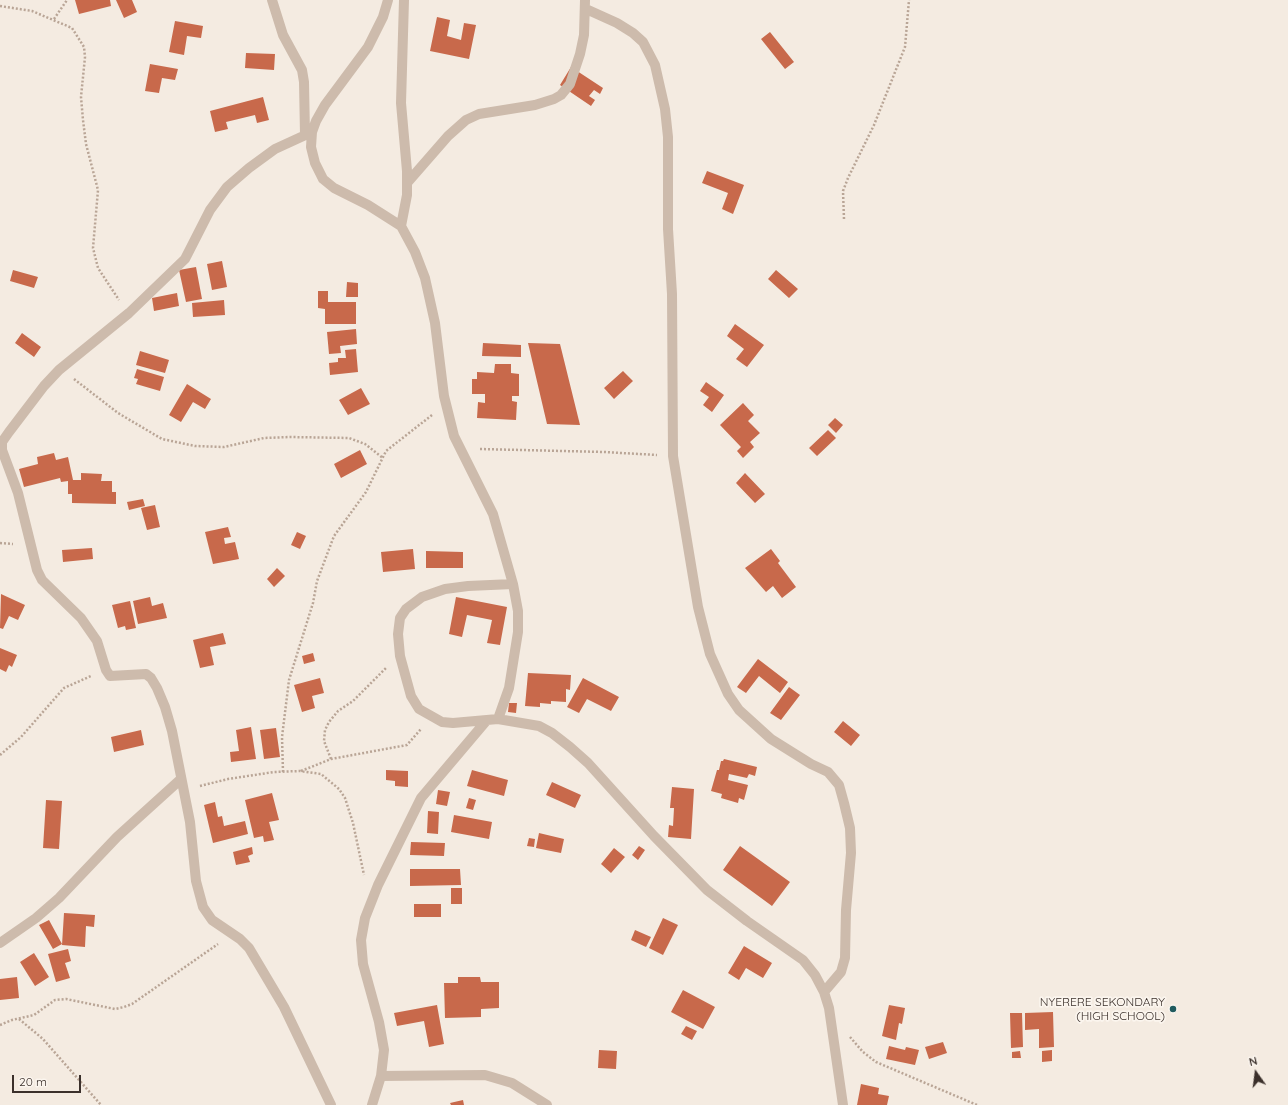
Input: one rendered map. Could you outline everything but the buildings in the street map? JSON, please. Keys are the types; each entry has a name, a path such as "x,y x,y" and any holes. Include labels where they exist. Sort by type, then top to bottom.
{"street":[{"path":"272,0 283,35 302,70 308,133 315,163 322,179 334,188 368,205 401,226 415,252 425,278 435,323 445,404 459,448 480,486 493,514 513,584 518,611 518,632 509,688 498,719"},
{"path":"331,1105 267,975 249,948 212,920 203,907 196,881 190,822 172,731 165,707 151,678 146,674 110,676 106,670 97,641 81,618 42,580 37,570 20,499 2,450 2,442 44,386 58,370 129,313 185,259 210,210 227,187 248,168 275,149 308,133 325,105 368,47 383,17 388,0"},
{"path":"401,226 407,183 401,103 404,0"},
{"path":"407,183 448,136 466,120 479,114 535,105 554,99 561,95 570,84 580,54 584,35 585,5 617,23 643,42 655,65 665,109 668,137 668,229 672,294 673,456 698,607 708,648 719,679 739,710 761,731 791,752 828,772 838,785 850,828 851,852 846,910 845,958 841,972 824,992"},
{"path":"513,584 468,586 445,589 414,602 406,609 400,618 398,634 400,656 411,696 419,709 442,722 453,723 498,719 539,726 552,733 588,763 654,836 707,890 747,921 803,960 815,975 824,992 829,1008 843,1105"},
{"path":"372,1105 381,1076 384,1050 379,1022 362,958 361,940 370,904 421,798 487,720"},
{"path":"0,943 36,918 59,898 117,837 181,779"},
{"path":"381,1076 485,1075 512,1084 547,1105"}],"path":[{"path":"54,19 67,0"},
{"path":"844,219 843,191 874,126 905,47 909,0"},
{"path":"0,6 26,10 54,19 72,28 84,47 86,57 82,97 83,120 86,144 98,190 93,248 98,268 112,291 129,313"},
{"path":"58,370 76,380 118,413 162,439 195,446 224,447 264,438 349,438 366,444 383,458"},
{"path":"283,772 282,737 289,680 311,611 319,576 334,536 366,492 386,451 445,404"},
{"path":"459,448 604,452 673,456"},
{"path":"331,759 324,741 325,730 330,722 338,711 353,701 372,680 400,656"},
{"path":"0,755 21,738 64,688 106,670"},
{"path":"300,771 331,759 407,745 421,730 428,714"},
{"path":"184,790 228,779 283,772 300,771 321,774 339,789 345,798 353,823 370,904"},
{"path":"0,1026 18,1018 34,1014 55,1000 66,999 115,1009 132,1004 232,934"},
{"path":"18,1018 43,1039 101,1105"},
{"path":"848,1034 863,1052 876,1062 977,1105"}],"place":[{"name":"NYERERE SEKONDARY (HIGH SCHOOL)","path":"1173,1009"}]}
